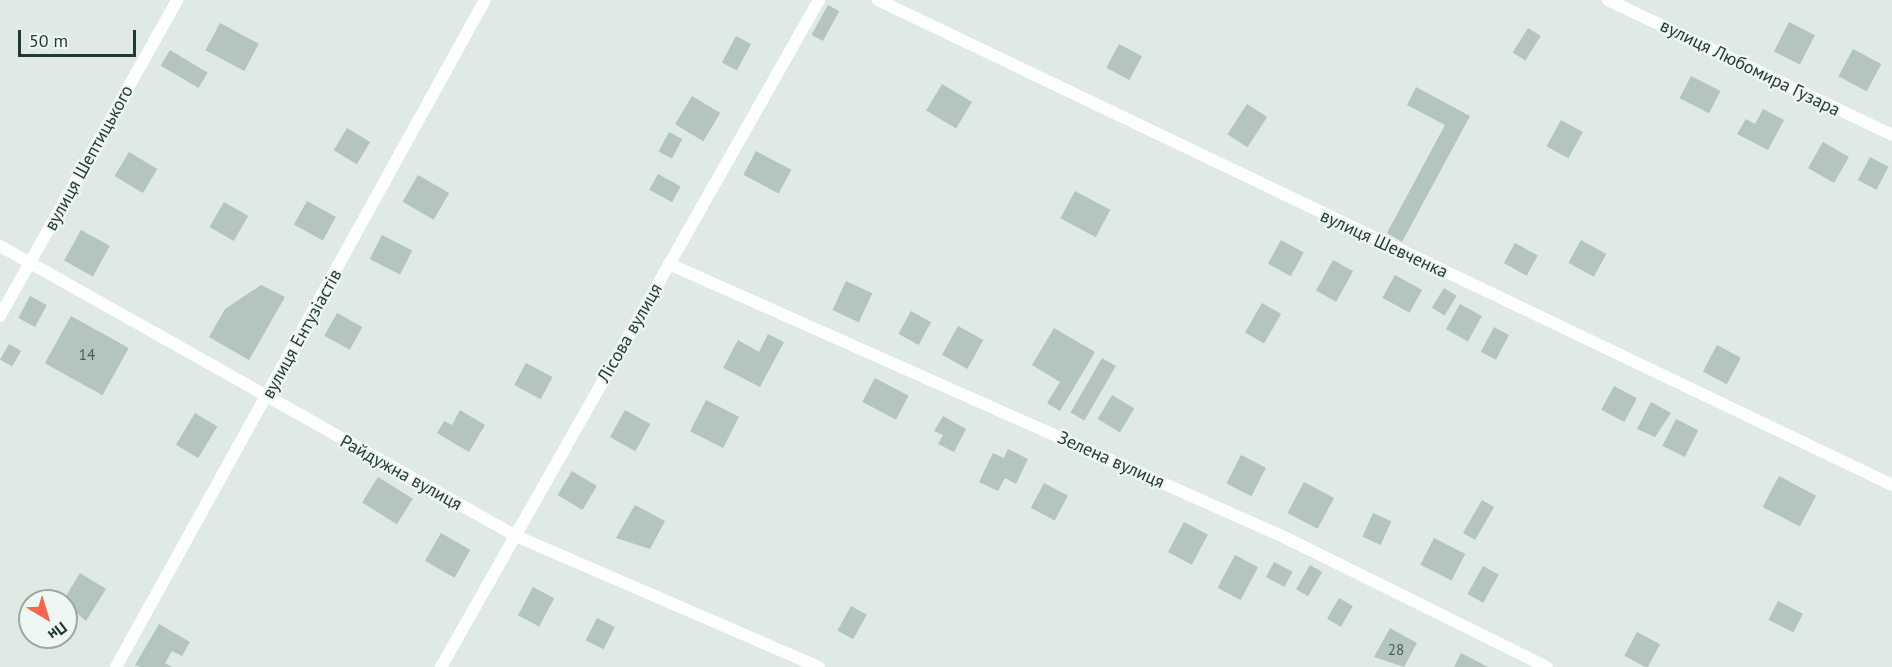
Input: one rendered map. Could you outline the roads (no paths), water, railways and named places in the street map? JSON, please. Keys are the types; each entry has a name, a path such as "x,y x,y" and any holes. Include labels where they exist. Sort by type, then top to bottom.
{"street":[{"name":"вулиця Шептицького","path":"0,316 177,0"},
{"name":"вулиця Ентузіастів","path":"116,667 267,398 485,0"},
{"name":"Лісова вулиця","path":"441,667 819,0"},
{"name":"вулиця Шевченка","path":"878,0 1892,485"},
{"name":"вулиця Любомира Гузара","path":"1608,0 1892,135"},
{"name":"Райдужна вулиця","path":"0,246 516,536 819,667"},
{"name":"Зелена вулиця","path":"669,264 1284,537 1547,667"}]}
